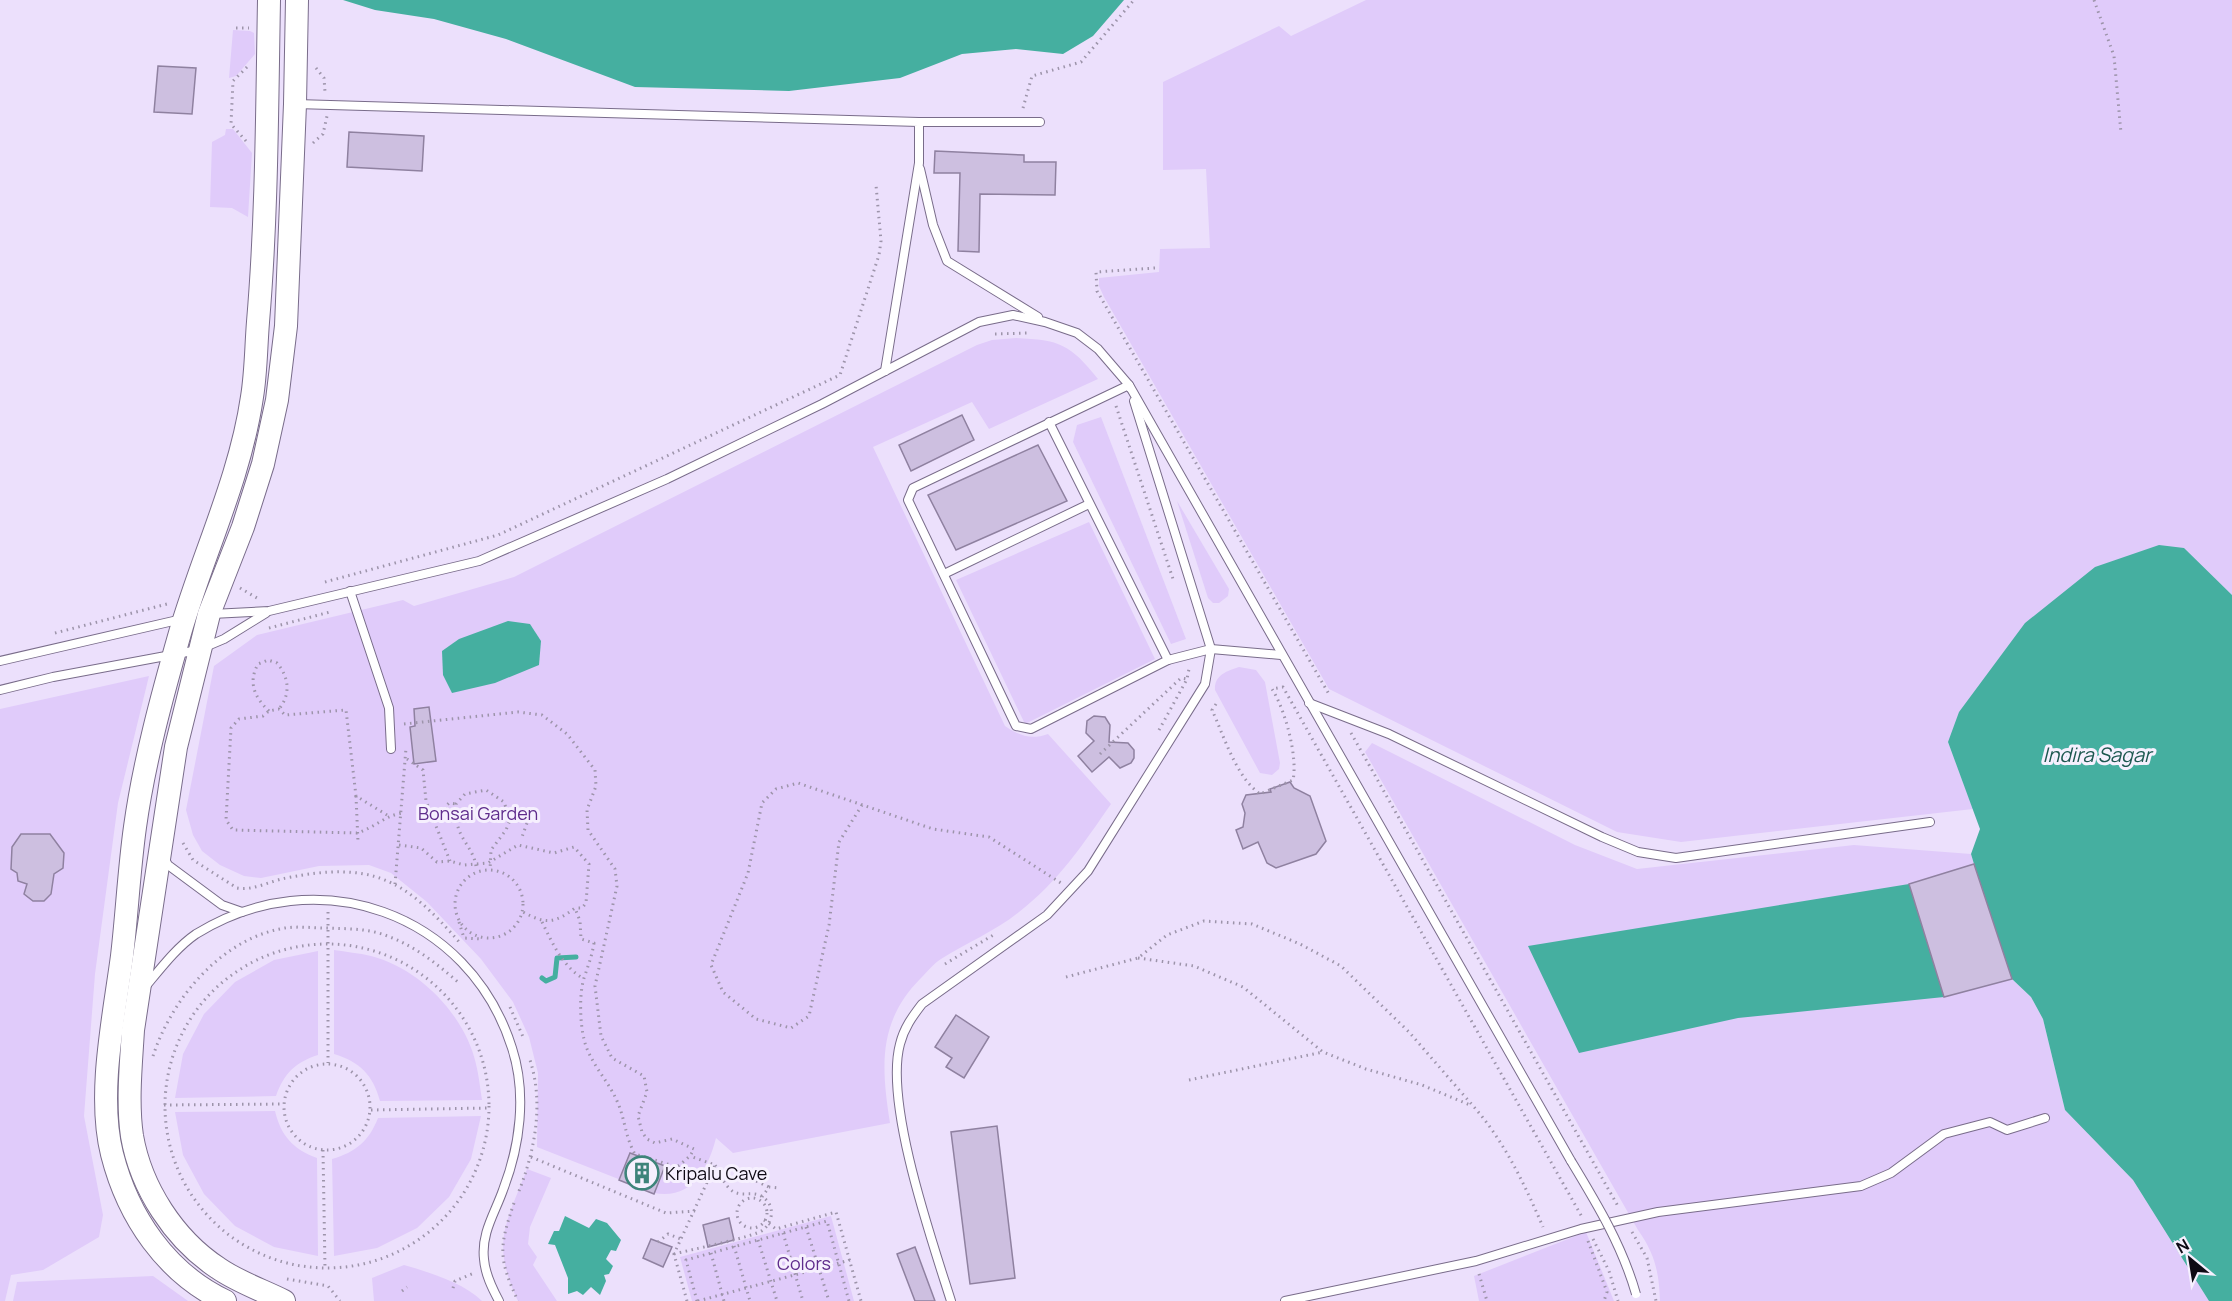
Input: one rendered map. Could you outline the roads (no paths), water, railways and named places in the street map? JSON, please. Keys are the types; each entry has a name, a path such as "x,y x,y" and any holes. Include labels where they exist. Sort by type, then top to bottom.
{"street":[{"path":"225,1301 209,1293 172,1265 148,1236 123,1189 111,1152 107,1106 111,1039 135,826 148,761 175,654 181,610 238,465 252,397 266,219 264,15 297,7 296,104 286,326 278,400 263,464 198,650 176,747 133,1030 131,1065 132,1136 149,1188 173,1226 197,1253 219,1270 284,1301"}],"lane":[{"path":"296,104 919,122 1040,122"},
{"path":"885,371 919,163 919,122"},
{"path":"919,163 933,225 947,261 1045,322"},
{"path":"0,661 181,610 209,614 269,611 479,561 542,536 667,479 979,322 1013,315 1045,322 1077,333 1098,349 1129,385 1281,655 1612,1231 1629,1266 1637,1298"},
{"path":"1129,385 913,488 908,500 1016,726 1031,729 1168,660 1211,649 1281,655"},
{"path":"951,1301 930,1237 902,1123 896,1080 899,1046 906,1024 922,1004 1038,921 1088,871 1205,684 1211,649 1129,385"},
{"path":"1050,422 1168,660"},
{"path":"944,574 1089,504"},
{"path":"350,591 389,708 391,748"},
{"path":"0,690 198,650 224,639 269,611"},
{"path":"1309,703 1389,734 1602,837 1638,852 1676,858 1930,822"},
{"path":"159,850 168,865 222,905 242,912"},
{"path":"140,995 165,963 196,935 242,912 296,898 343,900 389,913 431,935 467,967 495,1005 513,1049 520,1096 518,1143 504,1189 485,1233 483,1258 489,1282 499,1301"},
{"path":"1285,1301 1476,1261 1584,1228 1658,1212 1861,1186 1891,1173 1944,1134 1990,1122 2007,1130 2045,1119"}],"water":[{"path":"343,0 1124,0 1093,36 1063,54 1016,49 962,54 900,78 789,91 635,87 506,39 434,19 375,10"},
{"name":"Indira Sagar","path":"2159,545 2184,548 2232,595 2232,1301 2209,1301 2133,1180 2065,1110 2043,1019 2031,997 2012,979 1974,864 1971,854 1980,829 1948,742 1959,712 2025,623 2095,567"},
{"path":"508,621 530,624 541,641 539,665 495,683 452,693 443,675 442,651 459,639"},
{"path":"1909,884 1944,997 1738,1018 1579,1053 1528,946"},
{"path":"565,1216 589,1228 596,1219 607,1223 621,1240 616,1251 611,1250 606,1259 613,1266 609,1274 604,1275 606,1281 600,1295 591,1287 583,1295 577,1291 568,1294 568,1278 555,1245 548,1244 554,1231 559,1231"}],"waterway":[{"path":"542,978 546,981 555,977 557,958 576,957"}],"place":[{"name":"Kripalu Cave","path":"642,1173"}],"park label":[{"name":"Bonsai Garden","path":"478,813"},
{"name":"Colors","path":"804,1263"}]}
